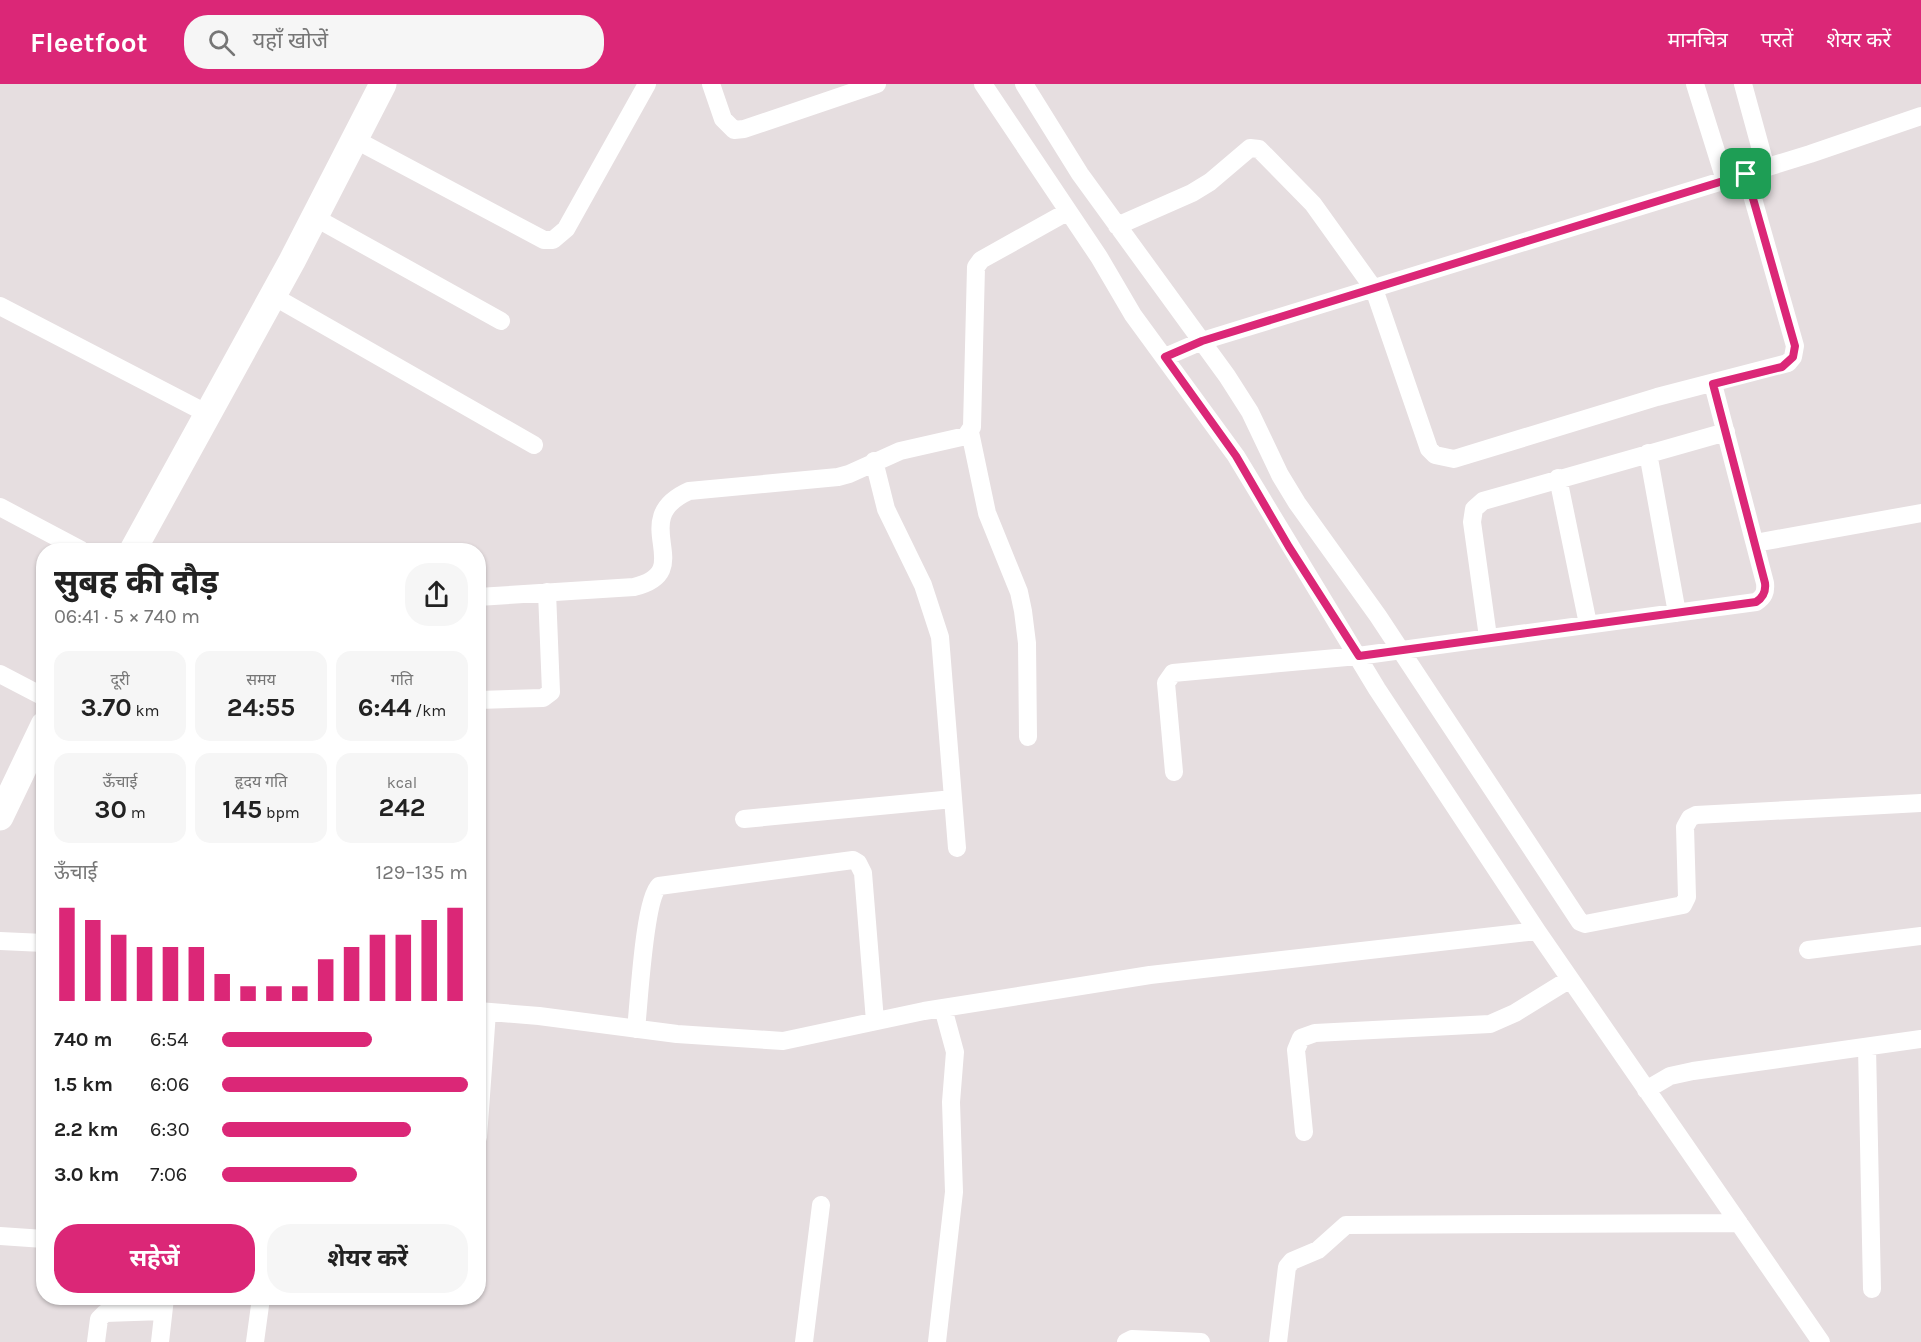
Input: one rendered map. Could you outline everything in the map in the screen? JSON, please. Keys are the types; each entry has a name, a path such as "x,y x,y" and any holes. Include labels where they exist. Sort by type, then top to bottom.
{"main road":[{"path":"137,543 273,296 356,140 383,84"},
{"path":"2,808 36,741"}],"street":[{"path":"356,140 544,240 554,240 566,229 647,84"},
{"path":"711,84 723,118 734,130 744,129 877,84"},
{"path":"983,84 1134,315 1184,348 1250,412 1280,475 1380,652 1377,689 1570,979 1658,1083 1739,1223 1821,1342"},
{"path":"1024,84 1080,174 1117,226 1184,348 1236,456 1289,547 1380,652 1518,825 1578,920 1583,924 1683,905 1687,897 1685,827 1690,818 1696,815 1921,803"},
{"path":"1695,84 1725,180"},
{"path":"1743,84 1766,168"},
{"path":"1184,348 1766,168 1921,116"},
{"path":"1117,226 1192,193 1250,148 1255,147 1313,204 1374,290 1429,448 1444,458 1454,459 1657,397 1782,367 1793,357 1795,346 1746,174"},
{"path":"1028,737 1027,643 1023,611 1019,592 987,513 970,432 976,267 981,260 1067,212"},
{"path":"314,217 501,321"},
{"path":"273,296 534,445"},
{"path":"0,306 208,414"},
{"path":"1174,772 1166,683 1173,673 1380,652 1488,636 1677,613 1756,602 1761,599 1766,591 1765,583 1713,384"},
{"path":"486,596 634,587 651,583 663,566 660,518 666,505 674,498 689,491 838,477 900,451 962,438 970,432"},
{"path":"1488,636 1472,522 1474,509 1492,496 1726,432"},
{"path":"1648,453 1677,613"},
{"path":"874,461 886,509 923,585 940,636 957,848"},
{"path":"1558,478 1588,624"},
{"path":"0,507 68,543"},
{"path":"1755,543 1921,513"},
{"path":"486,700 543,698 551,692 547,592"},
{"path":"0,674 36,693"},
{"path":"744,819 953,799"},
{"path":"636,1029 646,933 653,892 659,886 854,860 863,873 875,1021"},
{"path":"486,1012 539,1016 636,1029 768,1042 799,1038 943,1008 1150,975 1537,931"},
{"path":"1808,950 1921,936"},
{"path":"0,941 36,943"},
{"path":"1304,1132 1296,1050 1301,1038 1315,1033 1490,1024 1515,1013 1570,979"},
{"path":"937,1342 954,1192 951,1102 956,1052 943,1008"},
{"path":"1658,1083 1693,1071 1921,1039"},
{"path":"1868,1047 1872,1289"},
{"path":"804,1342 821,1205"},
{"path":"1278,1342 1287,1268 1292,1261 1318,1250 1346,1225 1739,1223"},
{"path":"0,1236 36,1238"},
{"path":"96,1342 99,1319 105,1313 157,1305"},
{"path":"160,1342 164,1305"},
{"path":"255,1342 260,1305"},
{"path":"1126,1342 1132,1339 1201,1342"}],"route":[{"path":"1746,174 1795,346 1793,357 1782,367 1713,384 1765,583 1766,591 1761,599 1756,602 1488,636 1359,656 1289,547 1236,456 1165,357 1202,341 1746,174"}]}
